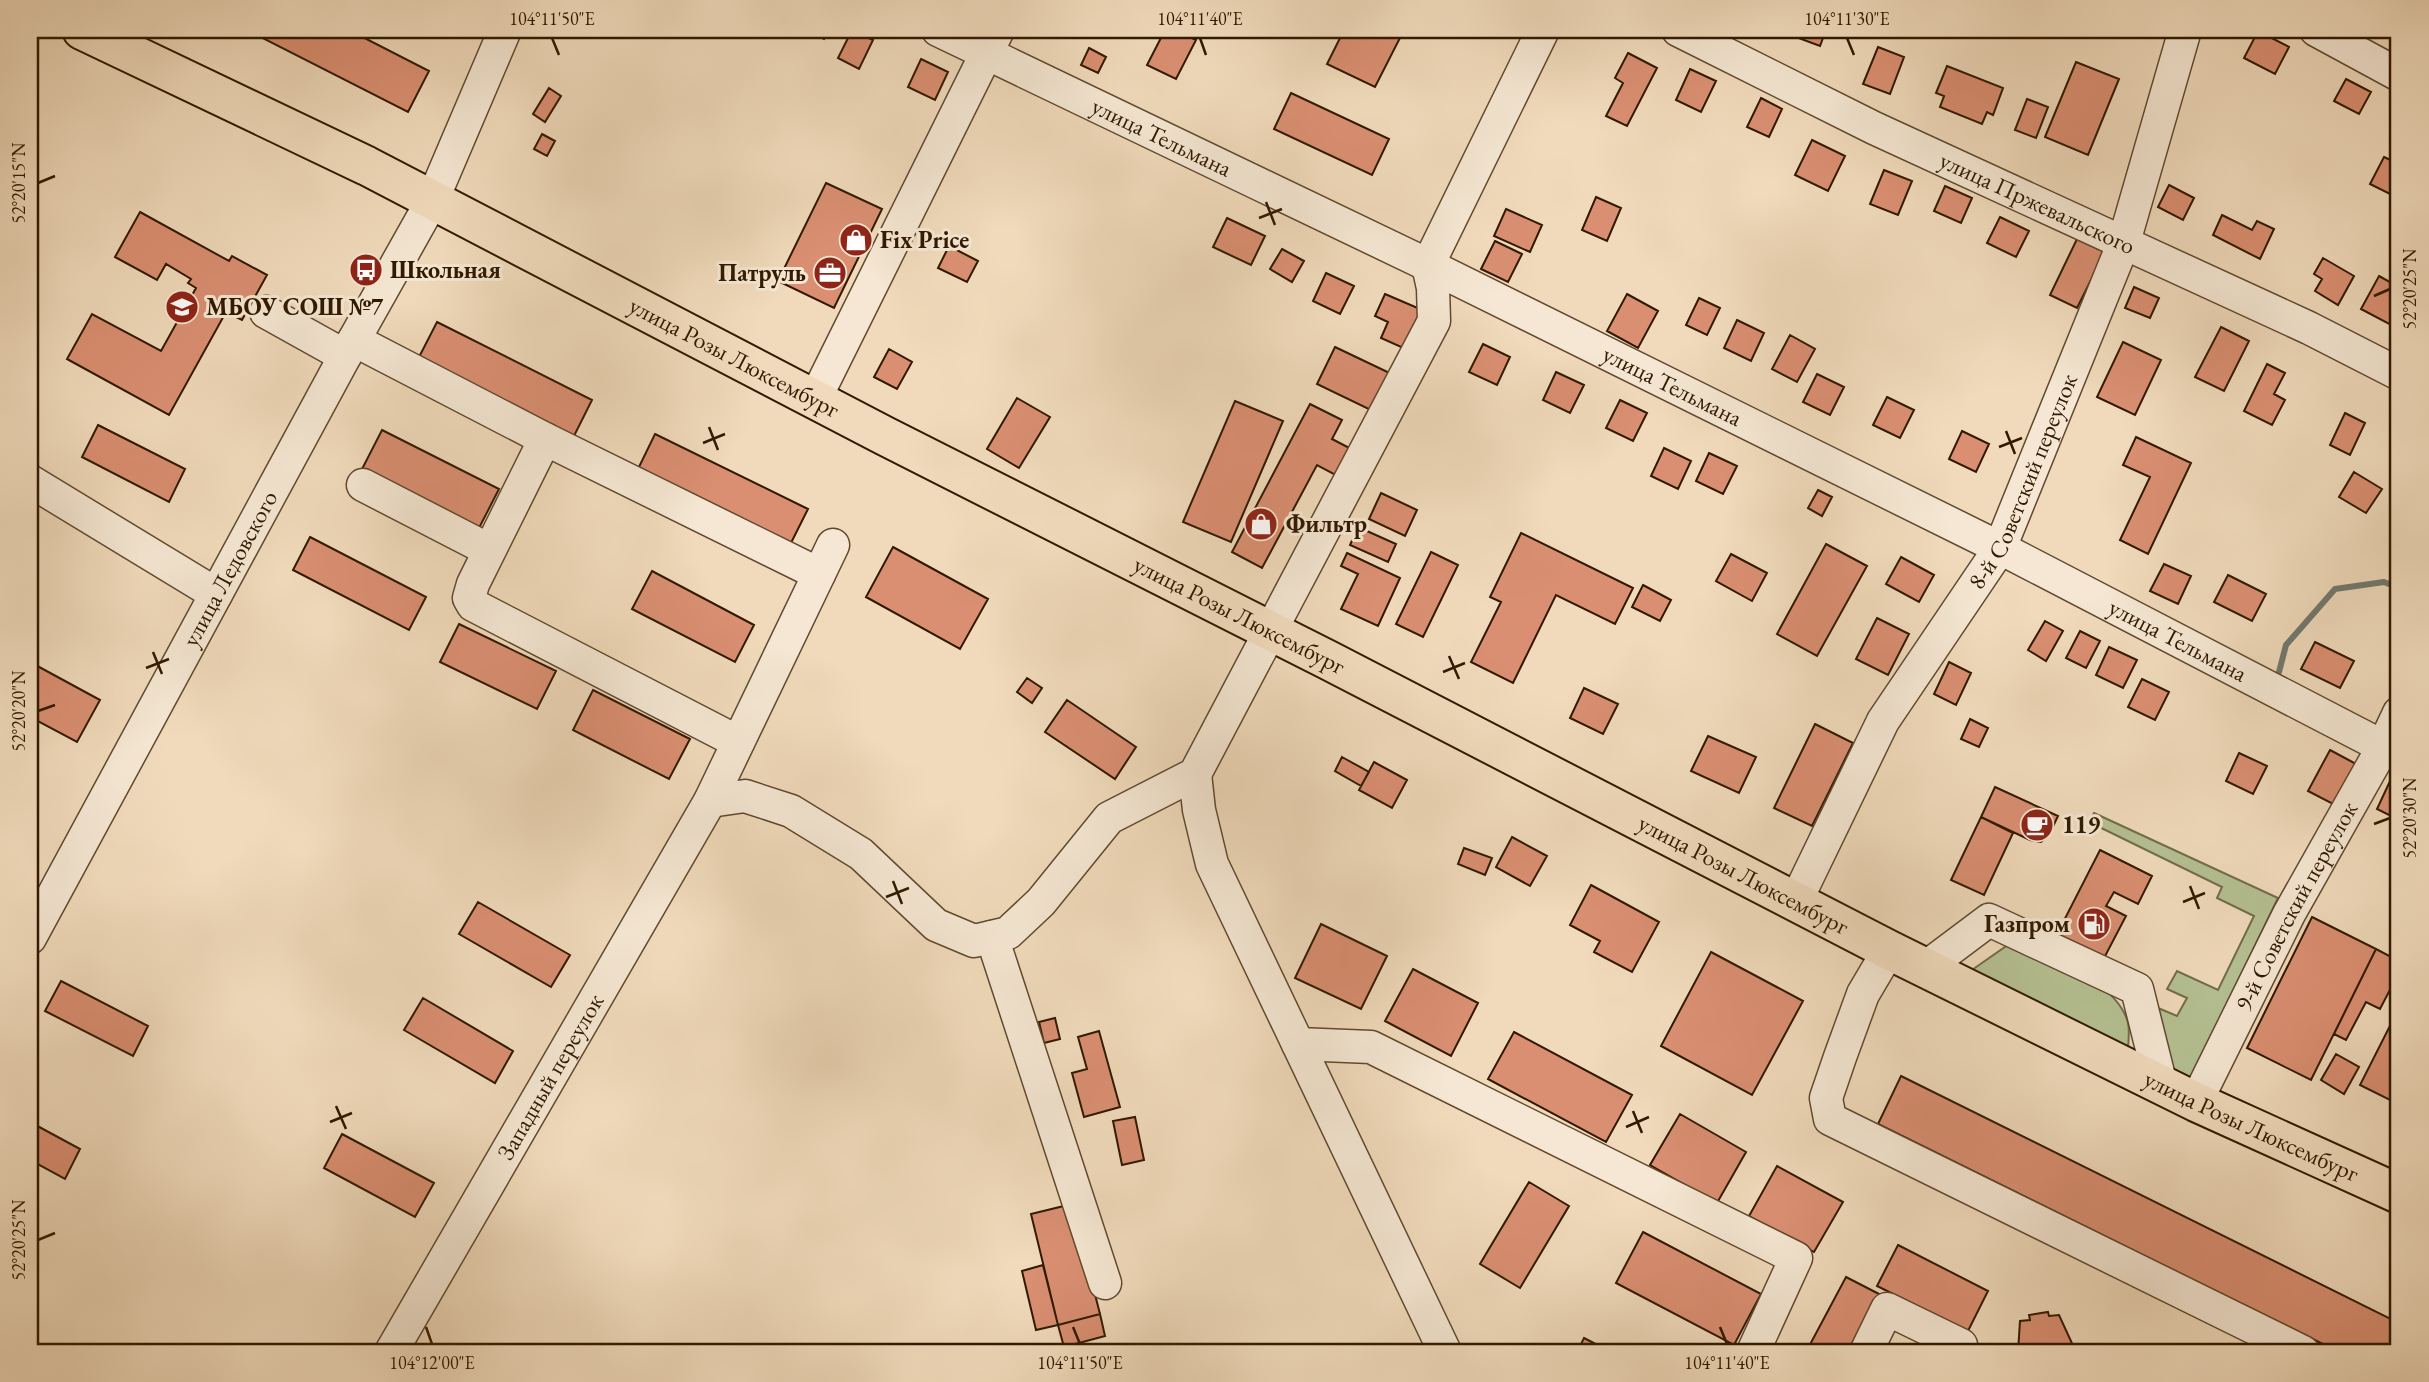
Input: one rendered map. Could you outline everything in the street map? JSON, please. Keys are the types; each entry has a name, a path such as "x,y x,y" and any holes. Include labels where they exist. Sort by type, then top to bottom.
{"main road":[{"name":"улица Розы Люксембург","path":"82,30 367,166 1889,950 2196,1102 2399,1194"}],"street":[{"name":"улица Ледовского","path":"32,930 432,201 505,30"},
{"name":"улица Тельмана","path":"938,30 993,42 1428,265 2000,548 2391,751"},
{"path":"710,801 745,796 791,811 861,854 936,925 974,941 1008,933 1041,902 1109,818 1195,774 1434,321 1433,288 1428,265 1543,30"},
{"name":"улица Пржевальского","path":"1678,30 1874,128 2309,328 2399,374"},
{"name":"8-й Советский переулок","path":"1796,903 1884,722 2000,548 2124,242 2185,30"},
{"path":"2316,30 2399,75"},
{"path":"815,399 993,42"},
{"path":"266,312 545,439 819,574"},
{"path":"545,439 468,598 473,605 738,742"},
{"path":"30,481 216,594"},
{"path":"363,485 489,550"},
{"name":"Западный переулок","path":"391,1352 710,801 833,545"},
{"name":"9-й Советский переулок","path":"2196,1102 2289,914 2391,751 2399,713"},
{"path":"1195,774 1199,810 1212,864 1445,1352"},
{"path":"1925,968 1989,920 2137,989 2161,1085"},
{"path":"992,937 1105,1283"},
{"path":"1889,950 1863,994 1840,1057 1826,1098 1830,1119 2302,1352"},
{"path":"1298,1044 1371,1048 1796,1258 1753,1352"},
{"path":"1866,1352 1887,1308 1961,1345"}],"green space":[{"path":"2094,813 2278,898 2191,1078 2169,1068 2158,1008 2177,1016 2187,998 2167,989 2177,971 2218,990 2254,916 2217,898 2222,887 2089,822"},
{"path":"2015,940 2081,973 2111,995 2122,1008 2128,1023 2128,1051 1969,972"}],"building":[{"path":"247,30 349,30 429,71 408,112"},
{"path":"426,30 447,30 443,38"},
{"path":"804,30 828,30 824,39"},
{"path":"852,30 873,40 859,69 838,58"},
{"path":"1165,30 1176,30 1196,40 1176,79 1147,65"},
{"path":"1344,30 1404,30 1375,87 1327,64"},
{"path":"1796,30 1826,30 1820,46 1793,36"},
{"path":"2258,31 2289,47 2275,74 2244,58"},
{"path":"1878,47 1904,57 1890,94 1863,84"},
{"path":"1089,48 1106,57 1098,73 1081,65"},
{"path":"1628,53 1657,68 1627,126 1606,116 1623,83 1615,78"},
{"path":"921,59 948,72 935,100 908,87"},
{"path":"2076,62 2119,79 2088,155 2045,137"},
{"path":"1947,66 2003,88 1993,115 1987,112 1982,124 1940,107 1944,96 1936,93"},
{"path":"1690,69 1716,81 1701,112 1676,100"},
{"path":"2346,79 2371,92 2359,114 2334,101"},
{"path":"549,88 561,96 545,122 533,114"},
{"path":"1291,93 1389,139 1372,175 1274,129"},
{"path":"1761,98 1782,109 1769,137 1747,127"},
{"path":"2027,99 2048,107 2036,138 2015,130"},
{"path":"542,134 555,141 547,156 534,149"},
{"path":"1812,140 1845,156 1828,191 1795,175"},
{"path":"2384,157 2399,164 2399,186 2394,196 2370,184"},
{"path":"1884,170 1912,181 1898,215 1870,204"},
{"path":"826,183 882,209 834,308 778,281"},
{"path":"2169,185 2194,198 2183,220 2158,207"},
{"path":"1945,186 1972,198 1961,223 1934,211"},
{"path":"1596,197 1621,208 1607,241 1582,230"},
{"path":"1506,209 1542,225 1530,252 1494,236"},
{"path":"140,212 229,261 232,256 267,275 242,320 226,312 169,415 67,359 92,314 161,351 196,288 188,283 191,279 166,264 157,280 115,257"},
{"path":"2222,215 2252,230 2257,221 2274,229 2260,259 2213,235"},
{"path":"2000,217 2029,231 2016,257 1987,243"},
{"path":"1227,218 1265,236 1251,265 1213,247"},
{"path":"2077,239 2105,252 2077,308 2050,295"},
{"path":"1495,241 1522,254 1508,282 1481,269"},
{"path":"949,246 978,261 967,282 938,268"},
{"path":"1282,249 1304,261 1292,282 1270,269"},
{"path":"2323,258 2354,276 2338,305 2315,291 2322,279 2314,274"},
{"path":"1326,273 1354,286 1340,314 1313,301"},
{"path":"2379,276 2399,287 2399,315 2393,326 2361,309"},
{"path":"2134,287 2159,298 2150,318 2125,308"},
{"path":"1385,294 1427,312 1410,351 1381,338 1388,322 1375,316"},
{"path":"1627,294 1658,311 1638,348 1607,331"},
{"path":"1699,298 1720,308 1707,335 1686,325"},
{"path":"1737,320 1764,333 1751,361 1724,348"},
{"path":"437,322 592,400 573,438 418,359"},
{"path":"2221,327 2249,341 2224,391 2195,377"},
{"path":"1790,335 1815,349 1797,382 1772,369"},
{"path":"2123,342 2161,360 2135,415 2097,397"},
{"path":"1483,344 1510,357 1497,385 1469,372"},
{"path":"1335,347 1398,377 1379,414 1317,384"},
{"path":"889,349 912,362 897,389 874,377"},
{"path":"2267,364 2285,373 2274,394 2285,400 2272,425 2244,411"},
{"path":"1556,372 1584,385 1570,413 1543,400"},
{"path":"1817,374 1844,387 1830,415 1803,402"},
{"path":"1887,397 1914,410 1900,438 1873,425"},
{"path":"1017,398 1050,417 1019,468 987,449"},
{"path":"1620,400 1647,413 1633,441 1606,428"},
{"path":"1235,401 1283,421 1231,542 1183,522"},
{"path":"1310,404 1342,420 1332,439 1359,453 1345,480 1317,465 1262,568 1232,552"},
{"path":"2345,413 2365,423 2350,455 2330,445"},
{"path":"98,425 185,469 169,502 82,457"},
{"path":"382,430 499,489 478,530 361,471"},
{"path":"1962,431 1989,444 1976,472 1949,459"},
{"path":"655,434 808,509 790,545 637,471"},
{"path":"2136,437 2191,463 2148,554 2120,540 2150,477 2123,465"},
{"path":"1664,448 1691,461 1678,489 1651,476"},
{"path":"1709,453 1737,466 1723,494 1696,481"},
{"path":"2354,472 2382,489 2366,513 2339,497"},
{"path":"1818,490 1832,497 1822,516 1808,508"},
{"path":"1381,493 1417,510 1405,536 1369,519"},
{"path":"1358,527 1396,544 1388,562 1350,545"},
{"path":"1521,533 1633,588 1615,624 1556,595 1513,683 1471,662 1501,602 1490,597"},
{"path":"310,537 426,597 409,630 293,570"},
{"path":"1826,544 1867,566 1817,656 1777,634"},
{"path":"893,547 988,599 960,649 866,597"},
{"path":"1431,552 1458,565 1423,637 1396,624"},
{"path":"1347,553 1400,578 1378,626 1341,609 1358,574 1341,566"},
{"path":"1731,554 1767,573 1752,601 1716,581"},
{"path":"1901,557 1934,575 1919,602 1886,584"},
{"path":"2164,564 2191,576 2178,604 2150,591"},
{"path":"652,571 754,625 735,662 632,609"},
{"path":"2228,575 2266,594 2252,621 2214,602"},
{"path":"1643,585 1671,600 1660,621 1632,607"},
{"path":"1877,618 1909,634 1888,675 1856,659"},
{"path":"2045,621 2063,631 2046,661 2028,650"},
{"path":"459,624 556,671 537,709 440,662"},
{"path":"2080,631 2100,641 2086,668 2066,658"},
{"path":"2315,642 2354,661 2340,688 2301,669"},
{"path":"2109,647 2137,660 2123,688 2096,675"},
{"path":"30,662 100,700 77,742 30,717"},
{"path":"1949,662 1971,673 1956,705 1934,694"},
{"path":"1027,678 1042,688 1032,703 1017,692"},
{"path":"2142,679 2169,692 2155,720 2128,707"},
{"path":"1584,688 1618,704 1603,734 1570,718"},
{"path":"593,690 690,739 669,779 573,730"},
{"path":"1067,700 1136,747 1115,779 1045,732"},
{"path":"1970,719 1988,728 1979,747 1961,739"},
{"path":"1815,724 1853,743 1812,826 1774,808"},
{"path":"1708,736 1756,757 1739,793 1691,771"},
{"path":"2330,750 2356,764 2333,804 2308,791"},
{"path":"2239,753 2267,766 2253,794 2226,781"},
{"path":"1342,757 1369,772 1361,786 1335,771"},
{"path":"1374,762 1407,780 1392,808 1359,790"},
{"path":"2390,781 2399,785 2399,820 2377,809"},
{"path":"1995,787 2058,816 2049,835 2041,842 2030,840 1981,817"},
{"path":"1981,817 2013,833 1984,895 1951,880"},
{"path":"1512,837 1547,856 1530,886 1496,867"},
{"path":"1464,848 1492,858 1485,875 1458,864"},
{"path":"2100,850 2152,876 2138,904 2114,892 2106,906 2126,916 2102,962 2055,938"},
{"path":"1591,885 1659,922 1632,972 1594,952 1600,941 1570,925"},
{"path":"478,902 570,955 551,987 459,934"},
{"path":"2312,917 2376,949 2311,1080 2247,1048"},
{"path":"1321,924 1387,956 1361,1009 1295,978"},
{"path":"2376,949 2399,961 2399,987 2393,984 2380,1009 2366,1002 2346,1040 2334,1034"},
{"path":"1711,952 1803,1001 1752,1095 1661,1046"},
{"path":"1413,969 1478,1003 1451,1056 1385,1021"},
{"path":"61,981 148,1026 133,1056 45,1011"},
{"path":"423,998 513,1051 495,1083 404,1030"},
{"path":"2399,1008 2399,1083 2390,1100 2360,1085"},
{"path":"1055,1018 1060,1039 1044,1043 1039,1022"},
{"path":"1099,1031 1120,1107 1084,1117 1072,1073 1087,1069 1078,1037"},
{"path":"1514,1032 1632,1095 1606,1142 1488,1079"},
{"path":"2336,1054 2359,1067 2344,1094 2321,1080"},
{"path":"1901,1076 2399,1323 2399,1352 2339,1352 1878,1124"},
{"path":"1680,1114 1746,1152 1717,1203 1650,1165"},
{"path":"1135,1117 1144,1160 1122,1165 1113,1121"},
{"path":"30,1122 80,1149 65,1179 30,1160"},
{"path":"342,1134 434,1183 415,1217 324,1168"},
{"path":"1777,1166 1843,1202 1814,1252 1749,1216"},
{"path":"1529,1182 1569,1206 1520,1288 1480,1264"},
{"path":"1072,1204 1100,1314 1058,1325 1031,1214"},
{"path":"1643,1232 1761,1294 1734,1345 1616,1283"},
{"path":"1898,1245 1988,1291 1968,1331 1877,1286"},
{"path":"1043,1265 1058,1325 1036,1330 1022,1271"},
{"path":"1846,1277 1881,1295 1851,1352 1806,1352"},
{"path":"2048,1312 2049,1316 2059,1315 2076,1352 2018,1352 2020,1321 2030,1320 2029,1315"},
{"path":"1100,1314 1105,1336 1064,1347 1058,1325"},
{"path":"1584,1338 1611,1352 1577,1352"},
{"path":"763,1346 833,1351 833,1352 762,1352"}],"waterway":[{"path":"2279,672 2286,645 2335,589 2384,582 2399,588"}],"place":[{"name":"Fix Price","path":"856,240"},
{"name":"Школьная","path":"366,270"},
{"name":"Патруль","path":"830,273"},
{"name":"МБОУ СОШ №7","path":"182,307"},
{"name":"Фильтр","path":"1261,524"},
{"name":"119","path":"2037,825"},
{"name":"Газпром","path":"2094,924"}]}
